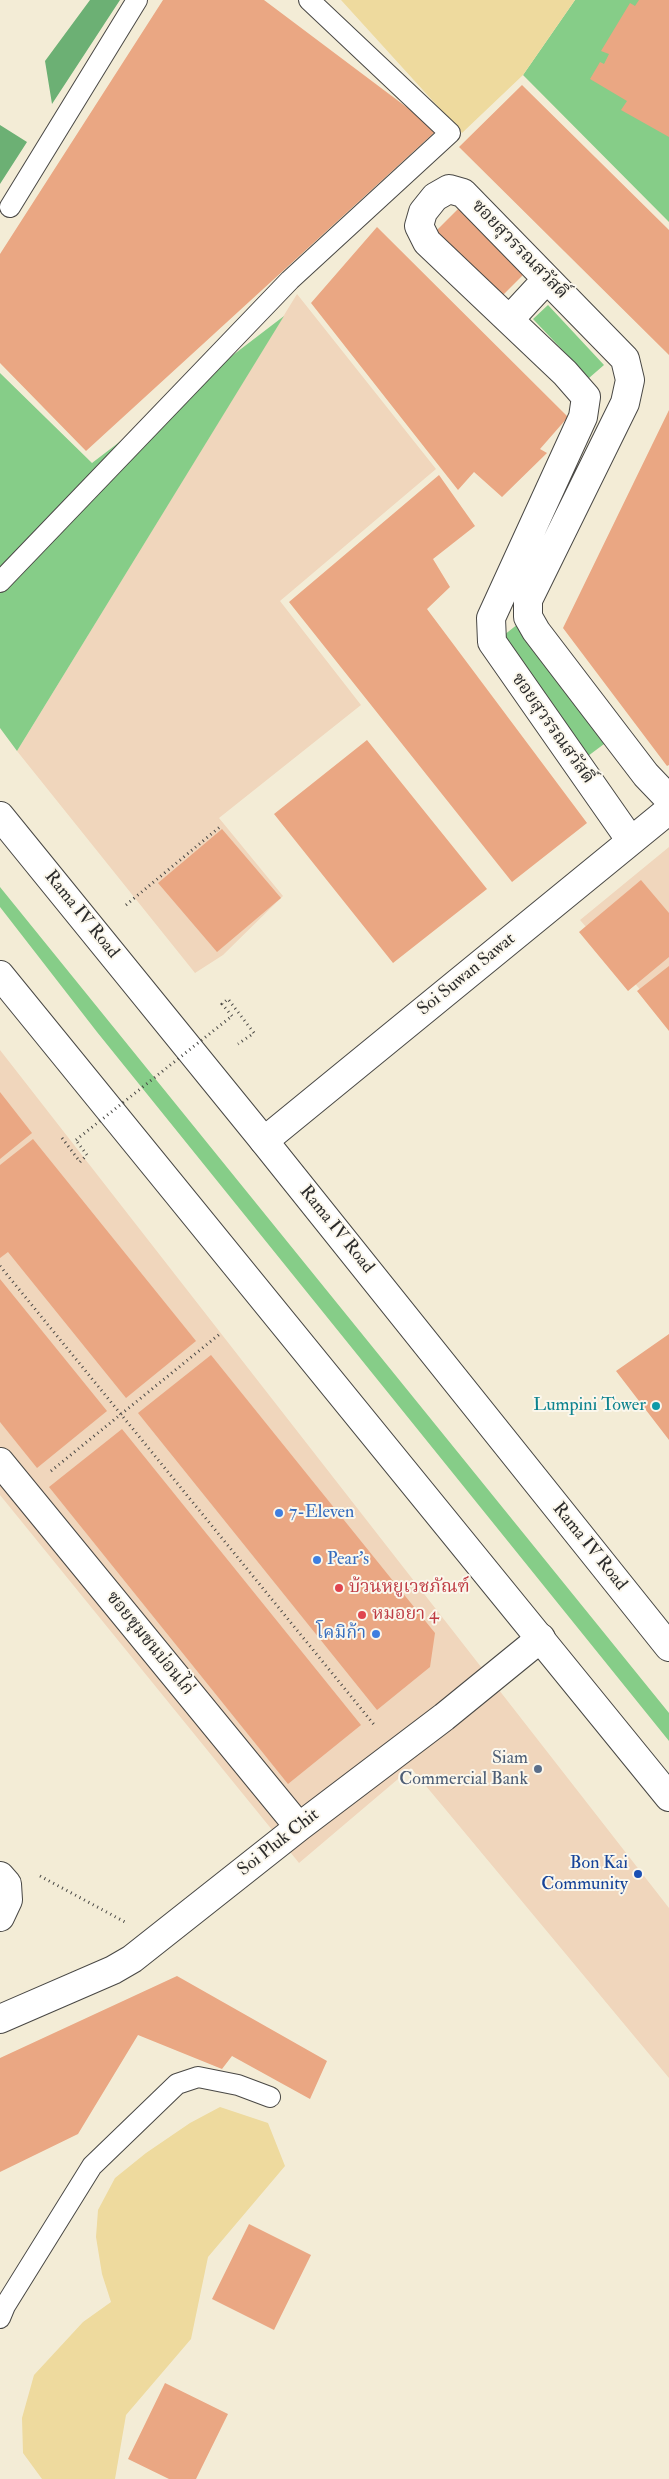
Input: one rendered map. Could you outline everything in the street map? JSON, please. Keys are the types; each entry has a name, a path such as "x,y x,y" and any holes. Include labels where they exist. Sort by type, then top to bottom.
{"street":[{"name":"ซอยสุวรรณสวัสดิ์","path":"630,380 625,359 463,194 449,190 435,197 423,212 419,226 427,242 566,373 586,397 583,417 491,618 492,642 631,841"},
{"path":"509,320 547,279"},
{"path":"586,397 630,380"},
{"path":"630,380 625,403 528,600 528,617 536,631 646,775 669,799"},
{"path":"494,611 528,609"},
{"name":"Soi Suwan Sawat","path":"264,1140 669,810"},
{"name":"Rama IV Road","path":"0,816 264,1140 669,1647"},
{"path":"0,975 669,1797"},
{"name":"ซอยชุมชนบ่อนไก่","path":"0,1462 299,1827"},
{"name":"Soi Pluk Chit","path":"0,2019 113,1970 158,1940 541,1638"},
{"path":"0,1876 7,1884 8,1900 0,1917"}],"lane":[{"path":"10,207 137,0"},
{"path":"0,582 290,280 450,133 309,0"},
{"path":"0,2318 5,2306 92,2166 177,2084 198,2078 238,2085 270,2097"}],"path":[{"path":"126,905 221,826"},
{"path":"62,1138 80,1162 87,1156 76,1140 232,1016 222,1004 228,999 254,1033 238,1044"},
{"path":"0,1266 397,1752"},
{"path":"25,1492 221,1333"},
{"path":"35,1874 158,1940"}],"shaded area":[{"path":"297,294 436,469 280,601 361,705 219,818 283,896 223,955 195,973 17,751"},
{"path":"669,847 669,1023 580,920"},
{"path":"0,1050 669,1908 669,2078 411,1768 299,1863 0,1495"}],"green space":[{"path":"90,0 120,0 52,104 45,61"},
{"path":"575,0 669,0 669,222 523,75"},
{"path":"0,125 27,142 0,184"},
{"path":"548,305 604,365 589,378 533,319"},
{"path":"284,316 17,751 0,728 0,373 92,463"},
{"path":"518,624 608,741 588,756 499,639"},
{"path":"0,887 669,1713 669,1741 97,1032 0,907"}],"sand":[{"path":"341,0 575,0 523,75 462,133"},
{"path":"220,2107 268,2123 285,2166 208,2257 191,2339 126,2415 115,2479 42,2479 23,2453 22,2418 34,2375 83,2322 111,2302 102,2274 96,2237 98,2210 115,2178 146,2153 190,2123"}],"building":[{"path":"163,0 264,0 437,130 86,451 0,363 0,254"},
{"path":"639,0 669,0 669,137 621,110 627,101 590,79 600,62 604,64 609,54 601,51 630,3 635,6"},
{"path":"522,85 669,230 669,355 459,147"},
{"path":"460,207 527,271 499,299 432,235"},
{"path":"377,227 568,417 540,449 547,453 502,497 474,472 458,490 311,303"},
{"path":"669,410 669,765 667,766 563,628"},
{"path":"439,475 475,526 433,559 450,587 427,609 587,823 512,882 289,602"},
{"path":"367,740 487,889 393,963 274,814"},
{"path":"222,829 281,898 217,952 158,883"},
{"path":"641,880 669,913 669,957 628,991 579,932"},
{"path":"669,966 669,1031 637,991"},
{"path":"0,1092 32,1133 0,1159"},
{"path":"33,1139 196,1341 126,1398 8,1252 0,1258 0,1165"},
{"path":"0,1279 107,1411 37,1468 0,1422"},
{"name":"Lumpini Tower","path":"669,1334 669,1440 616,1371"},
{"path":"211,1355 435,1633 430,1667 377,1710 138,1413"},
{"path":"122,1429 361,1725 288,1784 49,1487"},
{"path":"177,1976 327,2061 310,2099 232,2056 222,2069 138,2035 78,2134 0,2172 0,2058"},
{"path":"249,2224 311,2255 274,2330 212,2299"},
{"path":"165,2383 228,2414 196,2479 169,2479 128,2459"}],"place":[{"name":"Lumpini Tower","path":"656,1406"},
{"name":"7-Eleven","path":"279,1513"},
{"name":"Pear's","path":"317,1560"},
{"name":"บ้วนหยูเวชภัณฑ์","path":"339,1588"},
{"name":"หมอยา 4","path":"362,1615"},
{"name":"โคมิก้า","path":"376,1634"},
{"name":"Siam Commercial Bank","path":"538,1769"},
{"name":"Bon Kai Community","path":"638,1874"}]}
